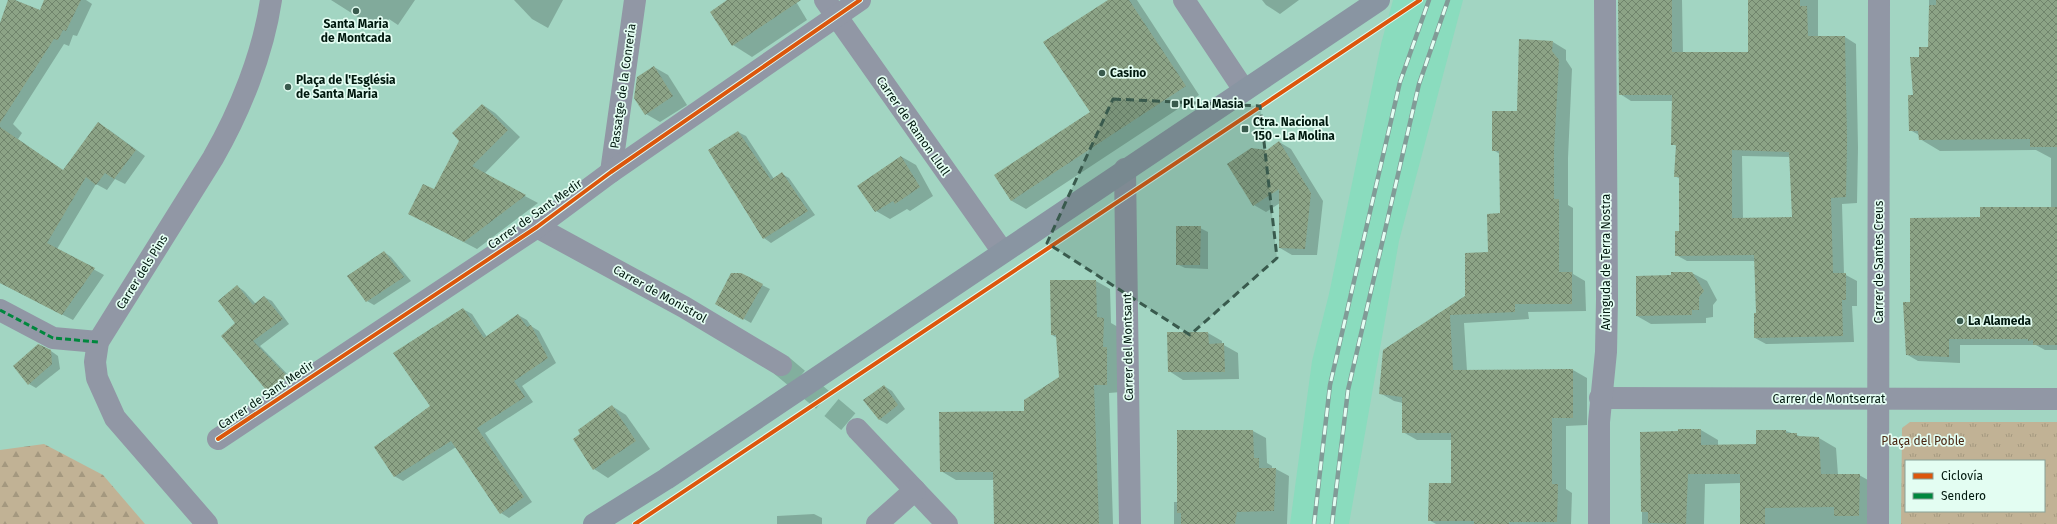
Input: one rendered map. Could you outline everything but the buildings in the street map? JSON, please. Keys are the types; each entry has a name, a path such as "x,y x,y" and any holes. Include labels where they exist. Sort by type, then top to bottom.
{"main road":[{"path":"594,524 666,479 1125,169 1378,1"}],"street":[{"name":"Carrer dels Pins","path":"207,524 115,418 97,378 95,362 98,342 231,127 248,82 268,18 271,0"},
{"name":"Passatge de la Conreria","path":"610,172 635,0"},
{"name":"Carrer de Sant Medir","path":"218,439 537,226 830,8 860,0"},
{"path":"1184,0 1244,90"},
{"name":"Avinguda de Terra Nostra","path":"1599,524 1600,398 1606,352 1607,299 1605,0"},
{"name":"Carrer de Santes Creus","path":"1878,524 1879,0"},
{"name":"Carrer de Ramon Llull","path":"830,8 1003,252"},
{"name":"Carrer del Montsant","path":"1125,169 1130,524"},
{"name":"Carrer de Monistrol","path":"537,226 690,311 781,365"},
{"path":"0,310 53,338 98,342"},
{"name":"Carrer de Montserrat","path":"1600,398 2057,399"},
{"path":"857,429 947,524"},
{"path":"877,524 915,490"}],"highlighted area":[{"path":"1113,99 1260,106 1277,258 1190,335 1047,243"}],"shaded area":[{"path":"1393,0 1463,0 1399,241 1349,524 1290,524 1312,361 1329,294 1381,44"}],"green space":[{"name":"Plaça del Poble","path":"1910,422 2057,422 2057,524 1901,524 1902,428"},
{"path":"44,444 103,475 145,524 0,524 0,450"}],"tunnel":[{"path":"781,365 857,429"}],"railway":[{"path":"1314,524 1330,385 1400,82 1429,0"},
{"path":"1332,524 1348,390 1419,84 1448,0"}],"marked path":[{"path":"0,310 53,338 98,342"}],"cycle path":[{"path":"218,439 537,227 611,172 860,0"},
{"path":"635,524 1420,0"}],"place":[{"name":"Santa Maria de Montcada","path":"356,11"},
{"name":"Casino","path":"1102,73"},
{"name":"Plaça de l'Església de Santa Maria","path":"288,87"},
{"name":"Pl La Masia","path":"1175,104"},
{"name":"Ctra. Nacional 150 - La Molina","path":"1245,129"},
{"name":"La Alameda","path":"1960,321"}]}
